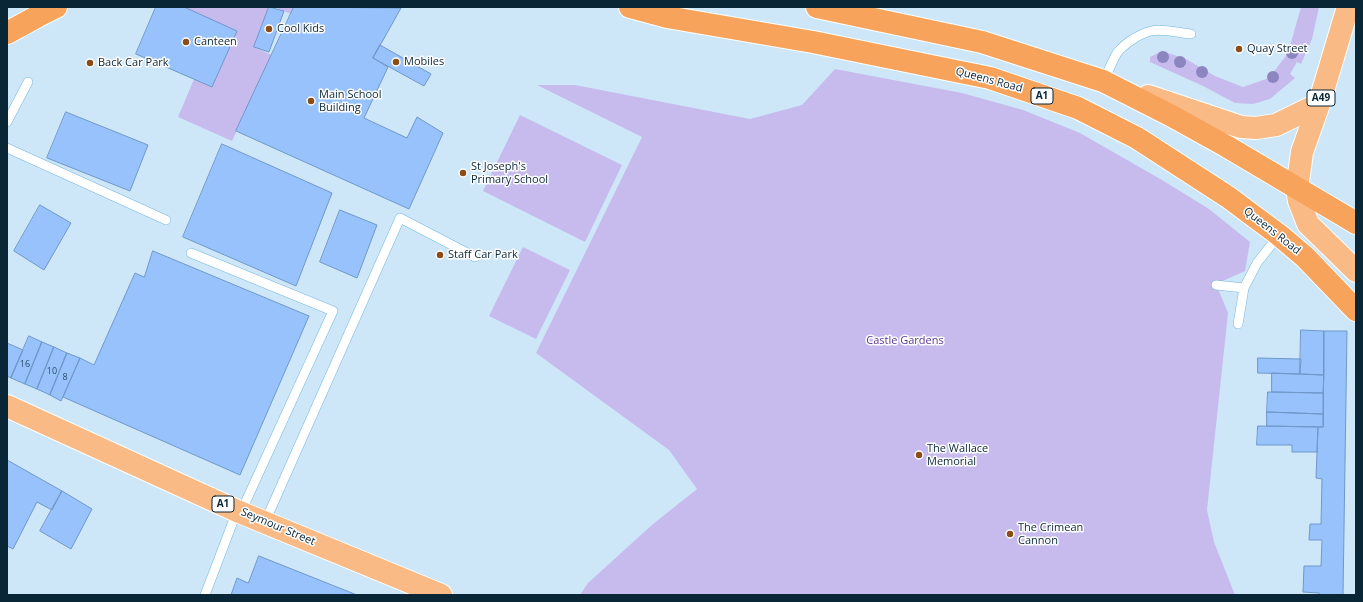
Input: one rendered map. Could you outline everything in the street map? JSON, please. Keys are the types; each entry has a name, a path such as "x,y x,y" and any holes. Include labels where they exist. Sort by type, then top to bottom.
{"highway":[{"path":"7,33 56,7"},
{"name":"Queens Road","path":"630,7 667,17 813,42 990,78 1078,108 1137,138 1215,188 1279,235 1305,257 1356,310"},
{"path":"817,7 982,42 1103,81 1214,139 1356,223"}],"main road":[{"name":"A49","path":"1348,7 1319,104 1302,152 1297,189 1299,201 1308,224 1356,272"},
{"path":"1103,81 1241,127 1256,128 1276,124 1319,104"},
{"name":"Seymour Street","path":"7,406 239,512 441,595"}],"lane":[{"path":"1103,81 1118,52 1139,36 1151,30 1191,34"},
{"path":"7,122 28,82"},
{"path":"7,148 166,220"},
{"path":"265,522 400,218 475,257"},
{"path":"1238,324 1244,288 1257,263 1279,235"},
{"path":"191,253 333,311 239,512 205,595"},
{"path":"1216,285 1244,288"}],"green space":[{"path":"184,7 271,7 254,47 272,55 232,141 178,117 194,79 212,87"},
{"path":"274,7 294,7 291,14"},
{"path":"1301,7 1319,7 1312,39 1301,64 1297,62 1290,74 1295,78 1270,99 1253,104 1235,103 1203,86 1150,62 1150,57 1162,51 1186,59 1215,76 1243,87 1269,78 1288,53"},
{"name":"Castle Gardens","path":"835,69 962,93 1023,110 1080,133 1209,209 1250,242 1245,271 1216,284 1228,313 1207,510 1214,542 1235,595 580,595 588,583 653,524 697,489 669,450 536,353 642,137 537,85 575,85 750,119 802,105"},
{"path":"520,115 622,165 585,242 483,191"},
{"path":"523,247 570,270 536,339 489,316"}],"building":[{"name":"Canteen","path":"156,7 184,7 237,31 212,87 136,54"},
{"name":"Cool Kids","path":"269,7 284,11 269,52 254,47"},
{"name":"Main School Building","path":"294,7 401,8 373,58 388,67 364,118 407,138 417,117 443,133 409,209 236,131"},
{"name":"Mobiles","path":"380,45 431,74 424,86 373,58"},
{"path":"66,112 148,145 130,191 47,158"},
{"path":"222,144 332,193 296,286 183,237"},
{"path":"40,205 71,223 44,270 14,251"},
{"path":"340,210 377,225 357,278 320,262"},
{"path":"153,251 309,316 240,475 63,397 80,358 94,365 135,273 144,277"},
{"path":"1301,330 1324,331 1324,375 1300,374"},
{"path":"1324,331 1347,331 1343,595 1319,595 1319,593 1303,592 1304,566 1321,566 1322,540 1309,540 1310,524 1321,524 1322,479 1316,478 1318,427 1323,427"},
{"path":"29,336 42,342 25,384 11,378"},
{"path":"42,342 54,347 37,389 25,384"},
{"path":"7,343 23,350 11,378 7,376"},
{"path":"54,347 67,353 50,395 37,389"},
{"path":"67,353 80,358 61,401 50,395"},
{"path":"1258,358 1301,359 1300,374 1258,373"},
{"path":"1272,373 1324,375 1323,393 1272,392"},
{"path":"1268,392 1323,393 1323,414 1267,412"},
{"path":"1267,412 1323,414 1323,427 1267,426"},
{"path":"1258,426 1318,427 1317,452 1292,452 1292,445 1257,445"},
{"path":"7,460 62,491 52,510 37,502 13,549 7,546"},
{"path":"62,491 92,509 71,549 40,531"},
{"path":"259,556 357,595 231,595 237,578 248,583"}],"place":[{"name":"Cool Kids","path":"269,29"},
{"name":"Canteen","path":"186,42"},
{"name":"Quay Street","path":"1239,49"},
{"name":"Mobiles","path":"396,62"},
{"name":"Back Car Park","path":"90,63"},
{"name":"Main School Building","path":"311,101"},
{"name":"St Joseph's Primary School","path":"463,173"},
{"name":"Staff Car Park","path":"440,255"},
{"name":"The Wallace Memorial","path":"919,455"},
{"name":"The Crimean Cannon","path":"1010,534"}]}
